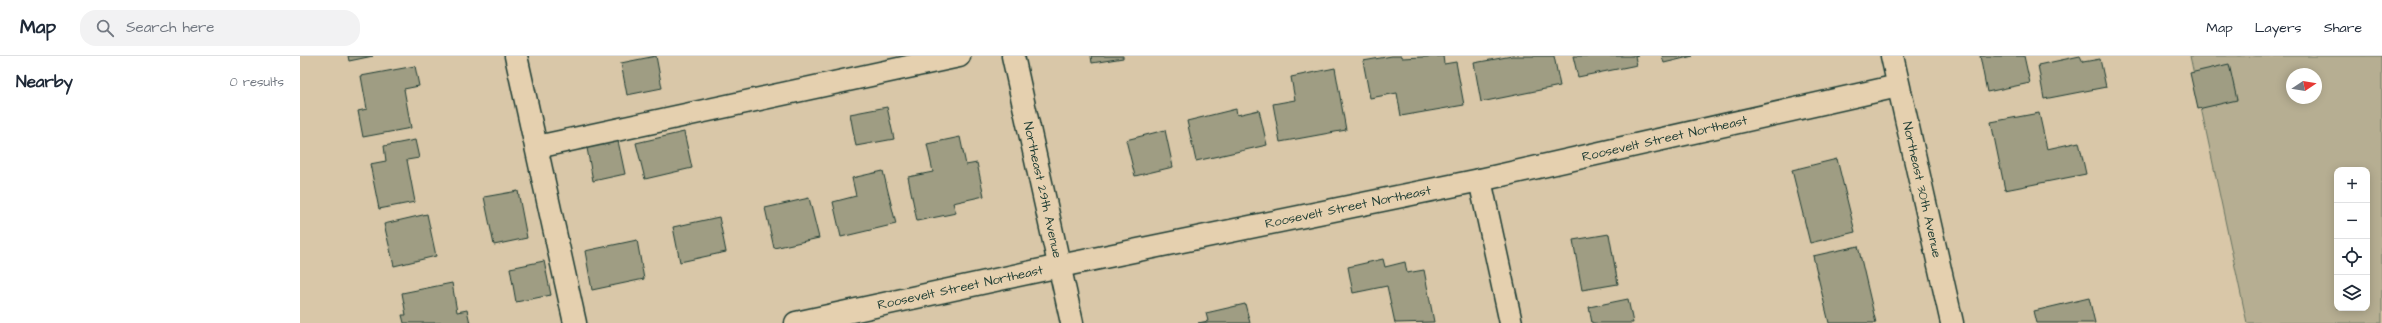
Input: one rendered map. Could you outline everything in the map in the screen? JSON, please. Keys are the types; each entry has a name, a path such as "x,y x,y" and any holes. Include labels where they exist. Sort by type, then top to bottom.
{"street":[{"path":"516,56 538,147 574,323"},
{"path":"538,147 959,56"},
{"name":"Northeast 29th Avenue","path":"1013,56 1072,323"},
{"name":"Northeast 30th Avenue","path":"1892,56 1952,323"},
{"name":"Roosevelt Street Northeast","path":"808,322 1060,266 1480,180 1898,86"},
{"path":"1480,180 1511,323"}],"shaded area":[{"path":"2190,56 2382,56 2382,323 2247,323"}],"building":[{"path":"348,56 373,56 349,61"},
{"path":"656,56 662,88 627,95 621,63"},
{"path":"1091,56 1123,56 1123,58 1092,63"},
{"path":"1401,56 1402,58 1443,56 1444,64 1456,62 1464,105 1401,116 1397,93 1370,98 1363,61"},
{"path":"1512,56 1554,56 1560,86 1481,102 1474,63"},
{"path":"1573,56 1638,56 1635,57 1637,65 1578,77"},
{"path":"1662,56 1693,56 1664,63"},
{"path":"1980,56 2024,56 2030,83 1987,92"},
{"path":"2080,56 2083,62 2100,59 2106,87 2044,99 2038,65"},
{"path":"2229,64 2237,100 2198,109 2190,73"},
{"path":"415,66 419,86 404,89 411,128 363,137 358,111 367,109 361,76"},
{"path":"1335,68 1346,130 1280,142 1273,104 1295,100 1291,77"},
{"path":"887,107 894,139 856,146 850,114"},
{"path":"1236,109 1237,115 1259,110 1267,145 1196,161 1187,121"},
{"path":"2039,113 2047,149 2079,142 2086,174 2005,190 1991,122"},
{"path":"1165,130 1173,167 1135,176 1126,140"},
{"path":"684,132 692,168 645,179 636,143"},
{"path":"960,137 966,165 977,163 984,196 953,203 956,213 917,221 908,177 933,172 927,144"},
{"path":"415,140 419,158 407,160 415,202 379,209 370,164 386,161 384,146"},
{"path":"618,141 625,174 593,181 587,148"},
{"path":"1837,159 1855,232 1810,243 1792,170"},
{"path":"883,171 896,224 841,237 833,202 856,196 852,178"},
{"path":"518,191 527,238 494,245 484,197"},
{"path":"809,198 819,238 774,248 765,208"},
{"path":"427,214 436,256 394,266 384,224"},
{"path":"719,217 726,252 680,262 673,227"},
{"path":"1609,234 1618,284 1582,290 1573,240"},
{"path":"637,240 644,279 592,290 585,251"},
{"path":"1858,246 1876,323 1829,323 1813,256"},
{"path":"1383,259 1385,267 1405,262 1407,273 1424,270 1434,322 1395,323 1387,286 1353,293 1348,267"},
{"path":"544,261 551,295 516,302 510,268"},
{"path":"452,283 457,312 467,310 470,323 404,323 402,315 406,315 402,293"},
{"path":"2089,298 2095,323 2037,323 2034,311"},
{"path":"1628,299 1633,323 1592,323 1589,307"},
{"path":"1245,304 1250,323 1198,323 1208,321 1206,313"}]}
